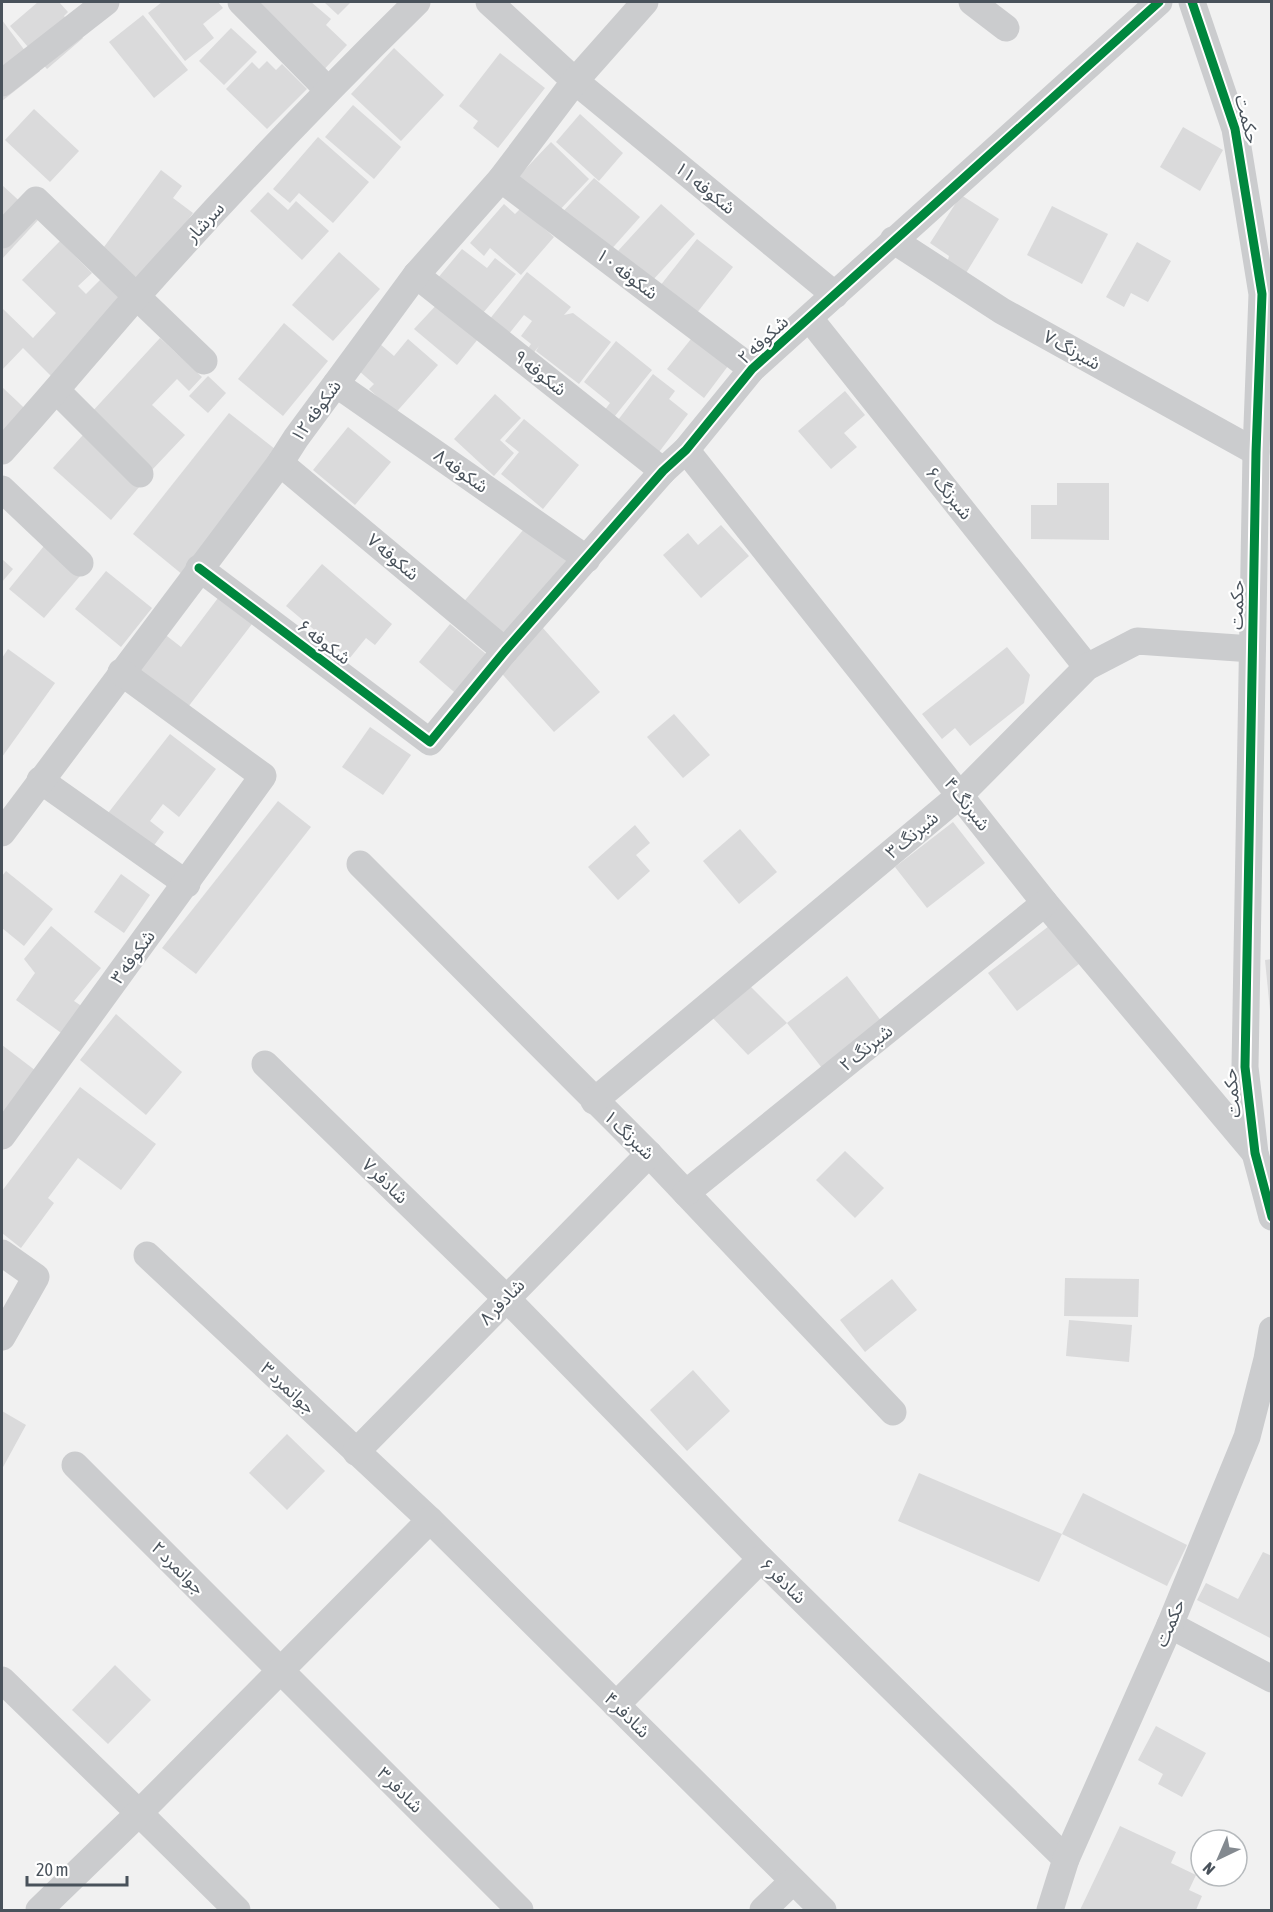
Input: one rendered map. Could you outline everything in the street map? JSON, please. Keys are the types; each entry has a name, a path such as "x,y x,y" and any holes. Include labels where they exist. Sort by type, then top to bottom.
{"street":[{"path":"2,83 106,2"},
{"path":"241,2 328,90"},
{"name":"سرشار","path":"2,451 57,391 135,298 328,90 417,2"},
{"name":"شکوفه ۱۱","path":"489,2 575,81 835,295"},
{"name":"شکوفه ۱۲","path":"2,833 280,463 416,275 501,179 575,81 645,2"},
{"path":"972,2 1006,28"},
{"name":"شکوفه ۲","path":"430,742 663,471 686,450 752,369 1159,2"},
{"name":"حکمت","path":"1192,2 1235,129 1262,294 1256,452 1245,1067 1255,1153 1272,1216"},
{"name":"شکوفه ۱۰","path":"501,179 752,369"},
{"path":"2,235 36,200 135,298 204,361"},
{"name":"شبرنگ ۷","path":"893,240 1002,311 1256,452"},
{"name":"شکوفه ۹","path":"416,275 663,471"},
{"name":"شبرنگ ۶","path":"810,319 1087,667"},
{"name":"شکوفه ۸","path":"336,384 587,559"},
{"path":"57,391 140,474"},
{"name":"شبرنگ ۴","path":"686,450 1045,903 1255,1153"},
{"name":"شکوفه ۷","path":"280,463 506,651"},
{"path":"2,489 80,563"},
{"name":"شکوفه ۶","path":"199,568 430,742"},
{"name":"شبرنگ ۳","path":"594,1101 960,795 1087,667 1137,641 1252,648"},
{"name":"شکوفه ۳","path":"2,1136 187,884 263,776 121,672"},
{"path":"40,780 187,884"},
{"name":"شبرنگ ۱","path":"360,864 686,1192 893,1412"},
{"name":"شبرنگ ۲","path":"686,1192 1045,903"},
{"name":"شادفر ۷","path":"265,1064 506,1298"},
{"name":"شادفر ۸","path":"356,1452 649,1154"},
{"path":"2,1253 36,1277 2,1337"},
{"name":"جوانمرد ۳","path":"147,1255 430,1521"},
{"name":"شادفر ۶","path":"506,1298 761,1559 1066,1859"},
{"name":"حکمت","path":"1050,1911 1066,1859 1170,1625 1247,1437 1269,1359 1272,1330"},
{"name":"جوانمرد ۲","path":"75,1465 280,1670"},
{"path":"39,1911 140,1813 430,1521"},
{"name":"شادفر ۴","path":"430,1521 823,1911"},
{"path":"616,1705 761,1559"},
{"path":"1170,1625 1272,1679"},
{"name":"شادفر ۳","path":"280,1670 520,1911"},
{"path":"2,1680 140,1813 237,1911"},
{"path":"763,1911 793,1881"}],"building":[{"path":"38,2 59,2 68,12 64,16 83,38 47,69 10,26"},
{"path":"162,2 218,2 223,8 203,24 214,38 185,61 148,13"},
{"path":"255,2 311,2 331,19 326,25 347,45 317,77"},
{"path":"324,2 351,2 338,15"},
{"path":"143,15 188,70 154,98 109,42"},
{"path":"2,20 40,71 2,101"},
{"path":"231,28 257,52 224,85 199,61"},
{"path":"394,48 444,95 401,141 351,94"},
{"path":"500,53 545,88 498,148 473,128 478,121 459,106"},
{"path":"267,61 276,70 282,64 307,89 267,129 226,89 252,62 259,69"},
{"path":"353,105 401,147 374,179 325,137"},
{"path":"34,109 79,151 50,182 5,140"},
{"path":"580,114 623,153 599,181 556,142"},
{"path":"1183,127 1223,150 1200,191 1160,167"},
{"path":"318,137 369,182 333,223 299,193 290,203 273,189"},
{"path":"551,142 589,179 554,216 515,180"},
{"path":"161,170 182,186 173,198 193,213 142,282 101,251"},
{"path":"594,178 640,217 608,253 559,216"},
{"path":"2,185 39,219 2,259"},
{"path":"268,192 288,210 296,201 329,231 302,260 250,211"},
{"path":"961,195 999,219 963,278 946,267 949,256 930,243"},
{"path":"504,204 515,214 521,208 554,237 521,275 490,248 484,256 470,243"},
{"path":"661,204 695,234 652,281 618,251"},
{"path":"1052,206 1108,234 1082,284 1027,255"},
{"path":"697,239 733,267 696,314 660,286"},
{"path":"60,241 92,273 78,286 86,294 102,278 136,312 63,388 23,348 2,370 3,309 33,338 56,313 22,280"},
{"path":"1137,242 1171,261 1148,302 1131,293 1124,307 1106,297"},
{"path":"462,249 487,268 495,258 516,274 477,320 437,279"},
{"path":"339,252 380,289 333,341 292,305"},
{"path":"527,272 571,307 564,315 573,313 611,342 579,384 536,351 539,346 532,355 526,351 531,344 521,336 532,321 524,315 508,335 489,320"},
{"path":"441,300 482,334 457,365 414,329"},
{"path":"284,323 328,361 283,416 238,379"},
{"path":"160,338 202,377 189,391 177,379 152,405 185,435 151,471 90,414"},
{"path":"408,339 438,365 392,417 381,400 369,389 374,384 358,370 380,344 394,356"},
{"path":"691,339 728,366 704,398 667,369"},
{"path":"616,341 652,370 610,422 601,415 610,403 584,382"},
{"path":"653,374 675,391 669,399 688,414 659,452 618,420"},
{"path":"208,376 226,393 208,413 189,396"},
{"path":"2,387 37,420 2,458"},
{"path":"845,391 865,415 844,433 857,447 831,469 798,431"},
{"path":"495,394 521,418 500,440 514,453 494,476 454,439"},
{"path":"229,413 280,453 183,575 133,534"},
{"path":"524,419 579,465 543,509 501,474 519,452 505,441"},
{"path":"348,427 391,462 355,505 313,470"},
{"path":"83,435 140,486 111,520 53,468"},
{"path":"1057,483 1109,483 1109,540 1031,539 1031,505 1057,505"},
{"path":"528,524 571,559 500,645 457,610"},
{"path":"721,525 749,556 701,598 663,555 688,533 698,545"},
{"path":"44,546 80,576 44,618 9,589"},
{"path":"2,559 13,569 2,582"},
{"path":"322,564 392,624 375,645 366,638 349,659 286,606"},
{"path":"106,571 152,608 121,647 75,609"},
{"path":"218,598 252,624 188,707 131,664 158,629 181,647"},
{"path":"450,624 492,659 460,697 419,662"},
{"path":"542,627 600,692 554,732 496,667"},
{"path":"1007,647 1030,675 1024,703 970,746 955,728 942,739 922,714"},
{"path":"8,649 55,683 2,757 2,658"},
{"path":"674,714 710,755 683,778 647,737"},
{"path":"370,727 411,755 383,795 342,767"},
{"path":"170,734 216,769 179,817 163,804 150,821 164,832 149,852 105,817"},
{"path":"278,801 311,827 196,974 162,948"},
{"path":"953,822 985,863 927,908 895,867"},
{"path":"635,825 650,843 636,855 650,871 618,900 588,867"},
{"path":"740,829 777,872 739,904 703,861"},
{"path":"6,871 53,909 24,946 2,928 2,876"},
{"path":"121,874 150,895 124,933 94,912"},
{"path":"51,926 101,968 74,1001 83,1007 64,1035 16,1000 35,973 24,959"},
{"path":"1049,926 1079,964 1017,1011 988,973"},
{"path":"1272,959 1272,1010 1270,1010 1265,960"},
{"path":"847,976 882,1022 822,1068 787,1023"},
{"path":"745,981 787,1023 748,1055 710,1015"},
{"path":"116,1014 182,1072 146,1115 80,1060"},
{"path":"2,1045 40,1074 9,1117 2,1111"},
{"path":"80,1087 156,1144 121,1190 78,1158 48,1198 54,1203 21,1248 2,1233 2,1191"},
{"path":"845,1151 884,1188 855,1218 816,1180"},
{"path":"1065,1278 1139,1279 1138,1317 1064,1316"},
{"path":"892,1279 917,1310 865,1352 840,1320"},
{"path":"1069,1320 1132,1325 1129,1362 1066,1356"},
{"path":"693,1370 730,1411 687,1451 650,1410"},
{"path":"2,1411 26,1425 2,1469"},
{"path":"287,1434 325,1471 287,1510 249,1473"},
{"path":"919,1473 1062,1534 1039,1582 898,1521"},
{"path":"1083,1493 1187,1545 1167,1586 1062,1534"},
{"path":"1263,1552 1272,1556 1272,1639 1197,1600 1206,1583 1238,1599"},
{"path":"115,1665 151,1700 108,1744 72,1710"},
{"path":"1156,1726 1206,1753 1182,1797 1158,1784 1163,1774 1138,1760"},
{"path":"1120,1826 1176,1852 1171,1863 1189,1872 1189,1890 1202,1896 1196,1910 1080,1910"}],"cycle path":[{"path":"199,568 430,742 505,651 663,471 686,450 752,369 1159,2"},
{"path":"1192,2 1235,129 1262,294 1256,452 1245,1067 1255,1153 1272,1217"}]}
